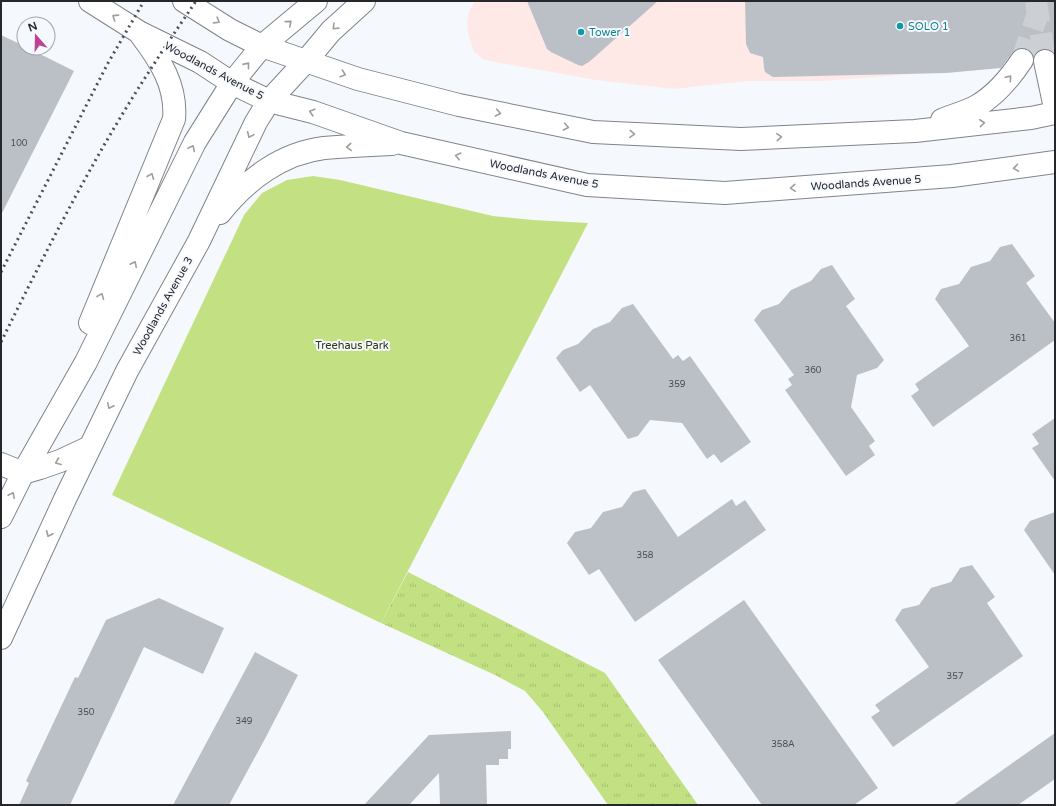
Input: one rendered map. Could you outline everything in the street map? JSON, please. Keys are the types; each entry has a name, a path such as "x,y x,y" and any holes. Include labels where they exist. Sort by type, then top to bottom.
{"main road":[{"name":"Woodlands Avenue 5","path":"90,1 139,32 200,62 232,83 269,101 313,112 402,143 587,185 725,193 952,176 1055,162"},
{"path":"184,1 230,30 262,46 358,79 467,107 593,132 740,139 915,131 1031,118 1055,113"},
{"path":"1,517 23,473 86,362 195,142 232,83 262,46 316,1"},
{"name":"Woodlands Avenue 3","path":"1,638 127,371 199,241 256,122 269,101 331,31 364,1"},
{"path":"44,436 174,118 174,98 168,78 155,54 139,32"},
{"path":"915,131 976,106 995,93 1010,78 1022,60"},
{"path":"1045,61 1055,108"},
{"path":"199,241 221,211 237,194 258,175 274,164 306,152 323,148 402,143"},
{"path":"1,464 23,473 60,461 90,447"}],"shaded area":[{"path":"475,1 1055,1 1055,55 939,72 824,81 747,81 674,89 596,80 484,60 474,52 468,34 467,22 469,11"}],"green space":[{"name":"Treehaus Park","path":"313,176 340,180 493,216 588,223 381,623 112,495 244,215 262,193 287,180"},
{"path":"408,572 605,673 698,805 608,805 543,712 525,691 495,675 381,623"}],"building":[{"name":"Tower 1","path":"527,1 658,1 589,62 582,66 547,49"},
{"name":"SOLO 1","path":"745,1 1055,1 1055,54 1049,49 1043,49 1037,51 1034,56 1029,50 1023,48 1016,49 1001,68 946,73 773,77 765,72 763,57 750,53 746,44"},
{"path":"1,35 16,42 16,56 44,56 74,71 1,215"},
{"path":"1012,244 1035,276 1026,283 1055,323 1055,340 933,427 911,396 919,390 915,384 969,346 935,299 941,289 959,284 971,267 990,261 1000,247"},
{"path":"832,265 855,299 846,306 884,360 877,368 857,375 851,407 875,441 869,446 875,455 846,476 785,390 792,385 788,379 794,375 754,320 762,310 779,304 791,290 811,281 821,269"},
{"path":"633,304 673,359 678,355 683,361 690,356 751,442 721,463 714,454 707,459 682,423 650,420 638,436 628,439 590,385 580,392 556,358 563,350 578,344 593,329 610,322 622,308"},
{"path":"1055,418 1055,481 1032,448 1039,444 1032,434"},
{"path":"645,489 678,537 732,499 736,506 745,500 766,530 635,622 599,569 589,575 567,543 575,532 591,528 603,512 622,507 633,492"},
{"path":"1055,512 1055,575 1024,530 1030,521"},
{"path":"972,565 995,597 987,603 1023,656 893,747 871,717 880,711 875,705 929,667 895,620 902,609 919,605 931,588 951,582 960,568"},
{"path":"159,598 224,628 203,674 144,647 70,805 19,805 29,783 26,781 75,677 78,678 106,620"},
{"path":"744,600 878,788 854,805 762,805 658,660"},
{"path":"255,652 298,675 267,735 229,805 173,805"},
{"path":"511,731 511,749 508,749 508,759 499,759 499,765 486,765 487,805 440,805 439,773 409,805 364,805 429,735"},
{"path":"1055,733 1055,779 1018,805 953,805"}],"tunnel":[{"path":"1036,1 1045,61"},
{"path":"1022,60 1038,13"}],"railway":[{"path":"1,272 108,63 144,1"},
{"path":"1,342 73,200 112,131 164,48 196,1"}],"place":[{"name":"SOLO 1","path":"900,26"},
{"name":"Tower 1","path":"581,32"}]}
